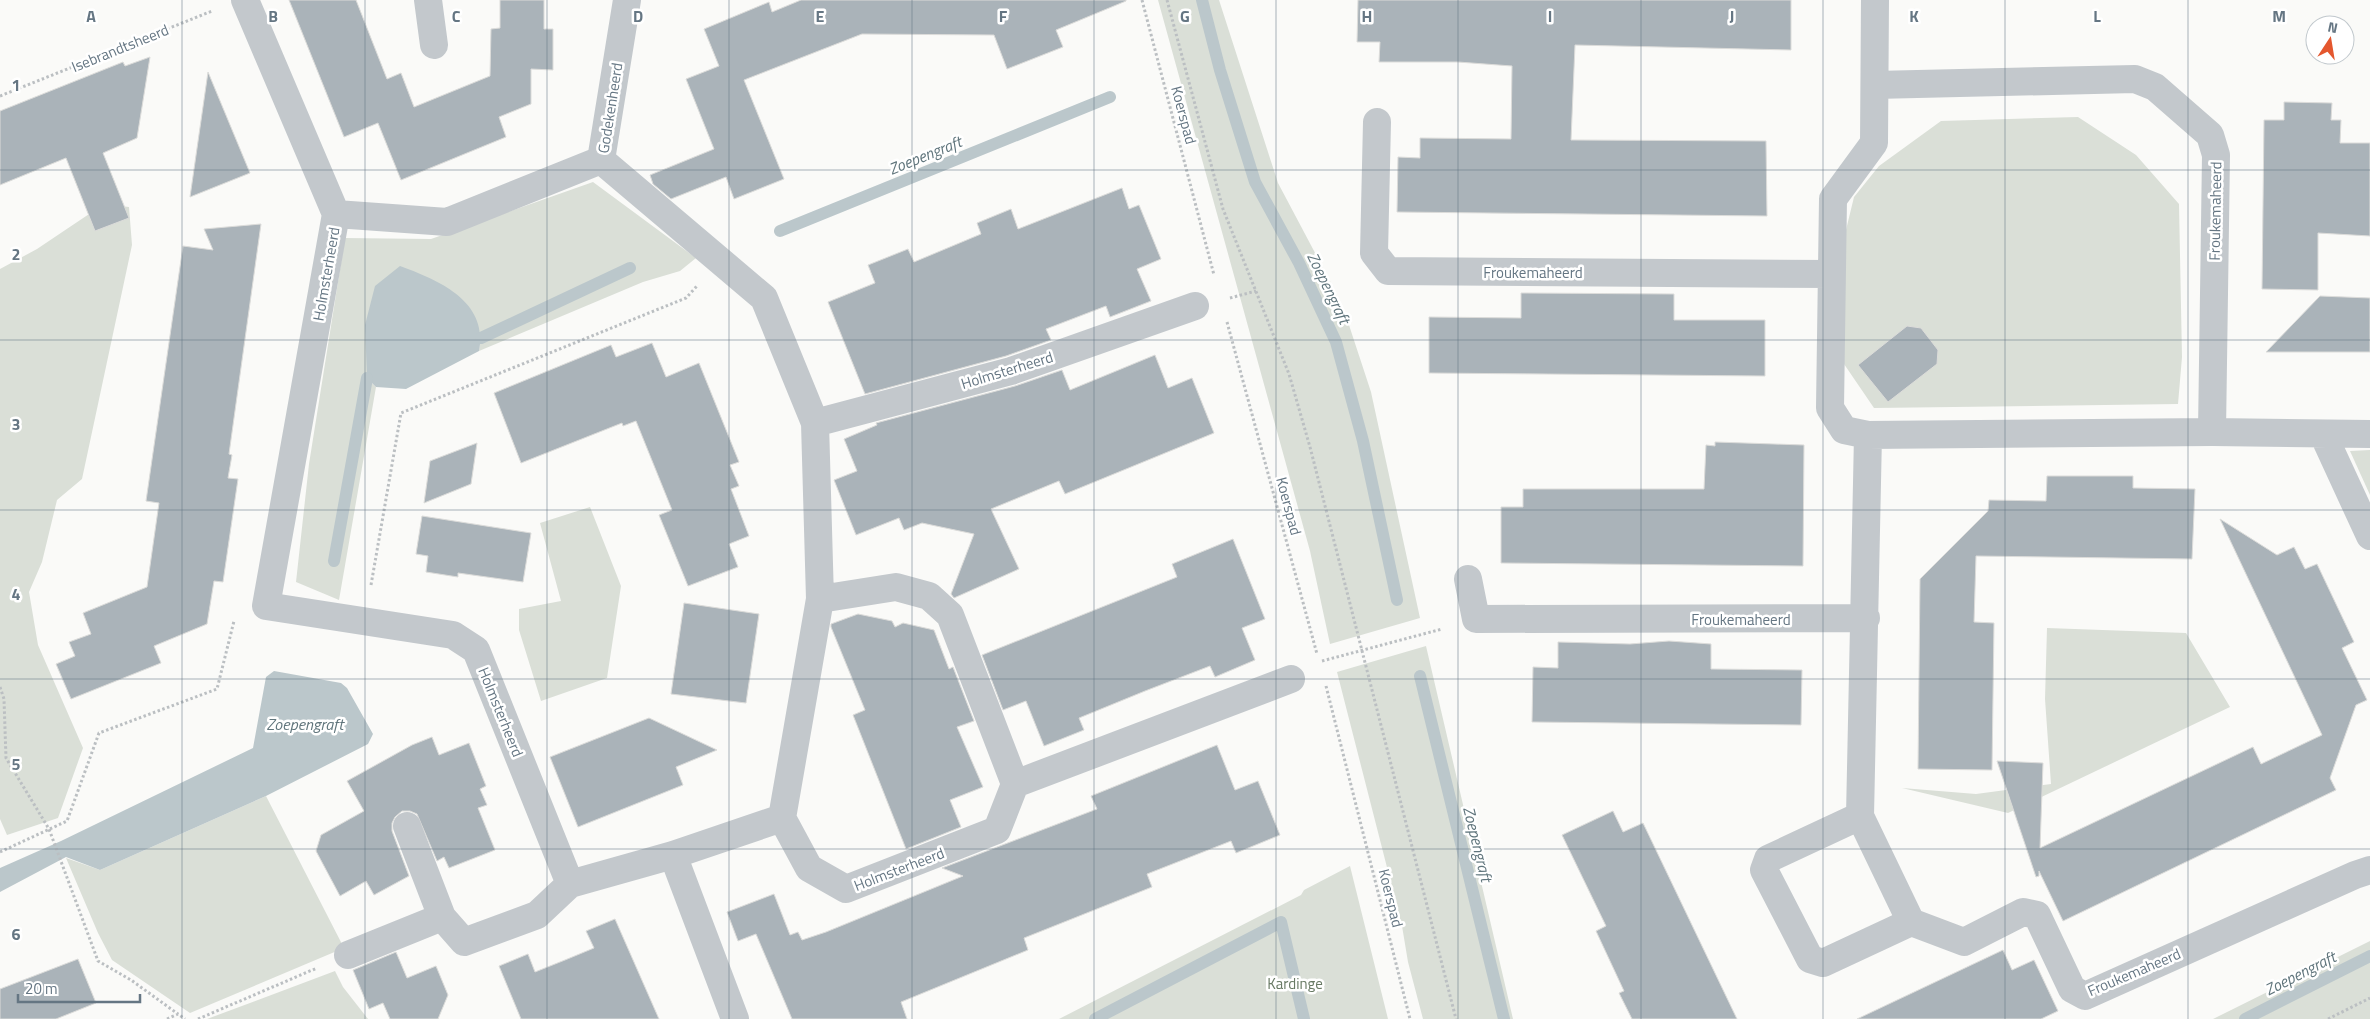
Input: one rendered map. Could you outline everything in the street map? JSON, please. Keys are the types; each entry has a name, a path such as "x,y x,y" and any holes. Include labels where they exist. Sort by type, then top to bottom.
{"street":[{"path":"245,0 336,214"},
{"path":"428,0 434,45"},
{"name":"Godekenheerd","path":"626,0 601,160 717,257"},
{"path":"1875,0 1874,143 1833,199 1830,408 1844,430 1868,435 2212,432 2370,434"},
{"name":"Froukemaheerd","path":"1875,85 2135,79 2155,87 2210,135 2216,155 2212,432"},
{"name":"Froukemaheerd","path":"1377,122 1374,254 1388,271 1831,274"},
{"name":"Holmsterheerd","path":"570,884 476,650 453,635 266,606 336,214 448,222 601,160"},
{"path":"407,826 442,917 464,942 537,914 570,884 672,854 782,818 820,599 814,423 764,298 717,257"},
{"name":"Holmsterheerd","path":"814,423 1011,371 1208,303"},
{"path":"2323,434 2370,536"},
{"path":"1860,816 1768,859 1764,870 1810,959 1823,963 1911,922 1860,816 1866,618 1868,435"},
{"path":"1468,579 1476,619"},
{"path":"820,599 896,587 929,596 950,615 1015,784 1291,679"},
{"name":"Froukemaheerd","path":"1476,619 1866,618"},
{"name":"Holmsterheerd","path":"782,818 809,868 846,889 997,830 1015,784"},
{"path":"672,854 735,1019"},
{"name":"Froukemaheerd","path":"1911,922 1964,942 2023,912 2037,915 2072,989 2085,996 2370,870"},
{"path":"348,955 442,917"}],"path":[{"name":"Koerspad","path":"1142,0 1216,280"},
{"path":"1167,0 1223,209 1288,374 1308,438 1456,1019"},
{"name":"Isebrandtsheerd","path":"0,96 213,11"},
{"path":"364,621 401,413 686,298 717,257"},
{"path":"1208,303 1256,291"},
{"name":"Koerspad","path":"1226,319 1322,671"},
{"path":"0,852 67,821 100,733 217,689 235,618 266,606"},
{"path":"1319,662 1476,619"},
{"name":"Koerspad","path":"1325,680 1410,1019"},
{"path":"0,687 4,699 6,758 49,829 98,961 130,980 185,1019"},
{"path":"198,1019 348,955"},
{"path":"2328,1019 2370,998"},
{"path":"167,1019 178,1014"}],"green space":[{"path":"1158,0 1219,0 1278,183 1331,283 1348,322 1371,392 1420,618 1330,644 1310,551"},
{"path":"2078,117 2136,155 2179,204 2182,357 2178,404 1874,408 1844,364 1845,234 1854,197 1879,166 1941,121"},
{"path":"593,182 696,258 680,271 643,282 479,351 481,338 367,378 376,387 339,600 296,582 309,464 345,238 431,239"},
{"path":"104,204 129,207 132,245 82,479 57,500 42,562 29,592 38,645 83,748 58,818 7,835 0,819 0,269 37,249"},
{"path":"2370,450 2370,495 2350,451"},
{"path":"590,507 621,586 607,678 541,701 519,630 519,609 561,601 540,523"},
{"path":"2047,628 2186,633 2230,707 2008,813 1902,788 1976,794 2051,784 2045,699"},
{"path":"1426,646 1513,1019 1423,1019 1408,962 1402,926 1337,672"},
{"path":"266,796 344,948 190,1013 112,960 98,933 66,858 100,870"},
{"name":"Kardinge","path":"1350,866 1388,1019 1059,1019 1301,895 1304,890"},
{"path":"2370,941 2370,1019 2213,1019"},
{"path":"335,971 343,987 368,1019 207,1019"}],"water":[{"path":"400,266 444,286 468,306 476,319 480,334 479,351 406,389 376,387 367,378 365,325 375,286"},
{"name":"Zoepengraft","path":"274,671 341,683 347,688 373,734 368,744 266,796 100,870 66,857 0,892 0,868 61,841 253,748 266,677"}],"building":[{"path":"289,0 356,0 387,79 401,73 414,107 490,76 491,29 500,28 500,0 544,0 544,29 553,29 553,70 531,69 531,104 499,117 506,137 401,180 378,123 344,137"},
{"path":"801,0 1126,1 1056,30 1063,47 1007,69 994,35 862,34 744,80 784,179 734,199 726,177 671,199 653,184 650,175 714,149 686,79 719,66 704,29 769,2 772,12"},
{"path":"1358,0 1791,0 1791,50 1575,45 1571,140 1766,141 1767,216 1397,212 1398,157 1420,158 1420,138 1511,139 1512,66 1458,62 1379,62 1380,42 1357,42"},
{"path":"150,57 137,138 103,153 129,218 95,231 66,158 0,185 0,111 123,62 125,66"},
{"path":"208,72 250,173 190,197"},
{"path":"2284,102 2332,103 2331,120 2341,120 2340,143 2370,143 2370,236 2318,233 2318,290 2262,289 2264,120 2284,120"},
{"path":"1122,188 1129,209 1139,205 1161,259 1137,269 1151,301 1110,317 1106,306 1046,329 1051,340 1006,356 865,394 828,302 875,283 868,265 908,249 914,262 981,234 977,223 1011,209 1018,229"},
{"path":"261,224 229,454 232,455 228,478 238,479 223,582 214,581 207,624 154,646 161,663 71,699 56,664 75,656 69,642 91,634 83,613 147,587 159,503 146,501 183,246 213,250 204,229"},
{"path":"1521,293 1674,294 1674,320 1765,320 1765,376 1429,373 1429,317 1521,318"},
{"path":"2320,296 2370,298 2370,352 2266,352"},
{"path":"1907,326 1921,328 1938,350 1937,364 1888,402 1858,365"},
{"path":"652,343 666,377 699,363 739,462 730,465 739,486 731,489 749,536 729,544 738,567 688,586 659,515 672,510 636,421 623,426 622,423 521,463 494,393 611,345 616,357"},
{"path":"1155,355 1168,388 1192,378 1214,433 1065,494 1059,481 991,509 1019,569 954,598 951,594 974,534 922,523 904,530 899,518 856,535 834,480 857,471 844,439 877,425 876,423 1015,386 1062,370 1070,390"},
{"path":"1715,442 1804,445 1803,566 1501,563 1501,507 1523,507 1523,489 1704,489 1706,445 1715,446"},
{"path":"477,443 471,484 424,503 430,461"},
{"path":"2047,476 2133,476 2133,488 2195,489 2192,559 1976,556 1974,622 1994,623 1992,770 1918,769 1920,579 1988,511 1989,500 2046,501"},
{"path":"422,516 531,533 523,582 458,573 458,577 426,572 428,556 416,554"},
{"path":"2220,519 2277,555 2294,547 2305,569 2317,564 2354,642 2342,648 2367,700 2356,705 2330,778 2336,790 2063,921 2039,871 2039,876 2036,877 1997,761 2043,763 2040,848 2253,747 2261,764 2322,735"},
{"path":"1233,539 1265,619 1242,628 1255,660 1215,677 1210,666 1145,691 1079,718 1084,730 1044,746 1026,701 1003,710 982,655 1177,577 1172,564"},
{"path":"684,603 759,614 746,703 671,694"},
{"path":"858,614 892,621 895,627 903,623 934,630 949,669 953,667 974,721 957,727 983,787 950,800 961,827 906,849 853,715 865,710 831,627 831,624"},
{"path":"1669,641 1711,644 1711,669 1802,670 1801,725 1532,722 1533,667 1558,668 1558,642 1630,644"},
{"path":"649,718 717,750 676,767 683,785 578,827 550,757"},
{"path":"432,737 439,755 469,743 486,786 480,789 487,805 478,808 495,850 449,868 444,857 437,861 417,814 410,811 402,811 395,817 392,823 392,831 409,876 374,895 366,881 340,896 316,851 321,835 364,811 347,781 412,745"},
{"path":"1217,745 1235,790 1258,781 1280,835 1236,853 1231,841 1147,874 1152,887 1024,938 1028,950 901,1002 907,1019 792,1019 756,934 738,941 727,912 774,894 790,935 798,932 802,940 826,932 963,876 942,868 1097,809 1091,796"},
{"path":"1613,811 1623,832 1643,823 1737,1019 1632,1019 1619,993 1624,991 1596,931 1606,926 1562,835"},
{"path":"615,919 659,1019 521,1019 499,966 528,954 535,972 565,960 594,948 586,931"},
{"path":"2003,950 2012,970 2034,960 2058,1011 2041,1019 1857,1019"},
{"path":"396,952 407,978 436,966 448,995 438,1019 390,1019 383,1003 369,1009 353,970"},
{"path":"78,959 96,1003 56,1019 0,1019 0,989"}],"waterway":[{"name":"Zoepengraft","path":"1202,0 1220,70 1255,182 1299,263 1336,342 1363,441 1397,600"},
{"name":"Zoepengraft","path":"780,231 1110,97"},
{"path":"481,338 630,268"},
{"name":"Zoepengraft","path":"334,561 367,378"},
{"name":"Zoepengraft","path":"1420,676 1504,1019"},
{"path":"1095,1019 1281,922 1304,1019"},
{"name":"Zoepengraft","path":"2245,1019 2370,956"}]}
